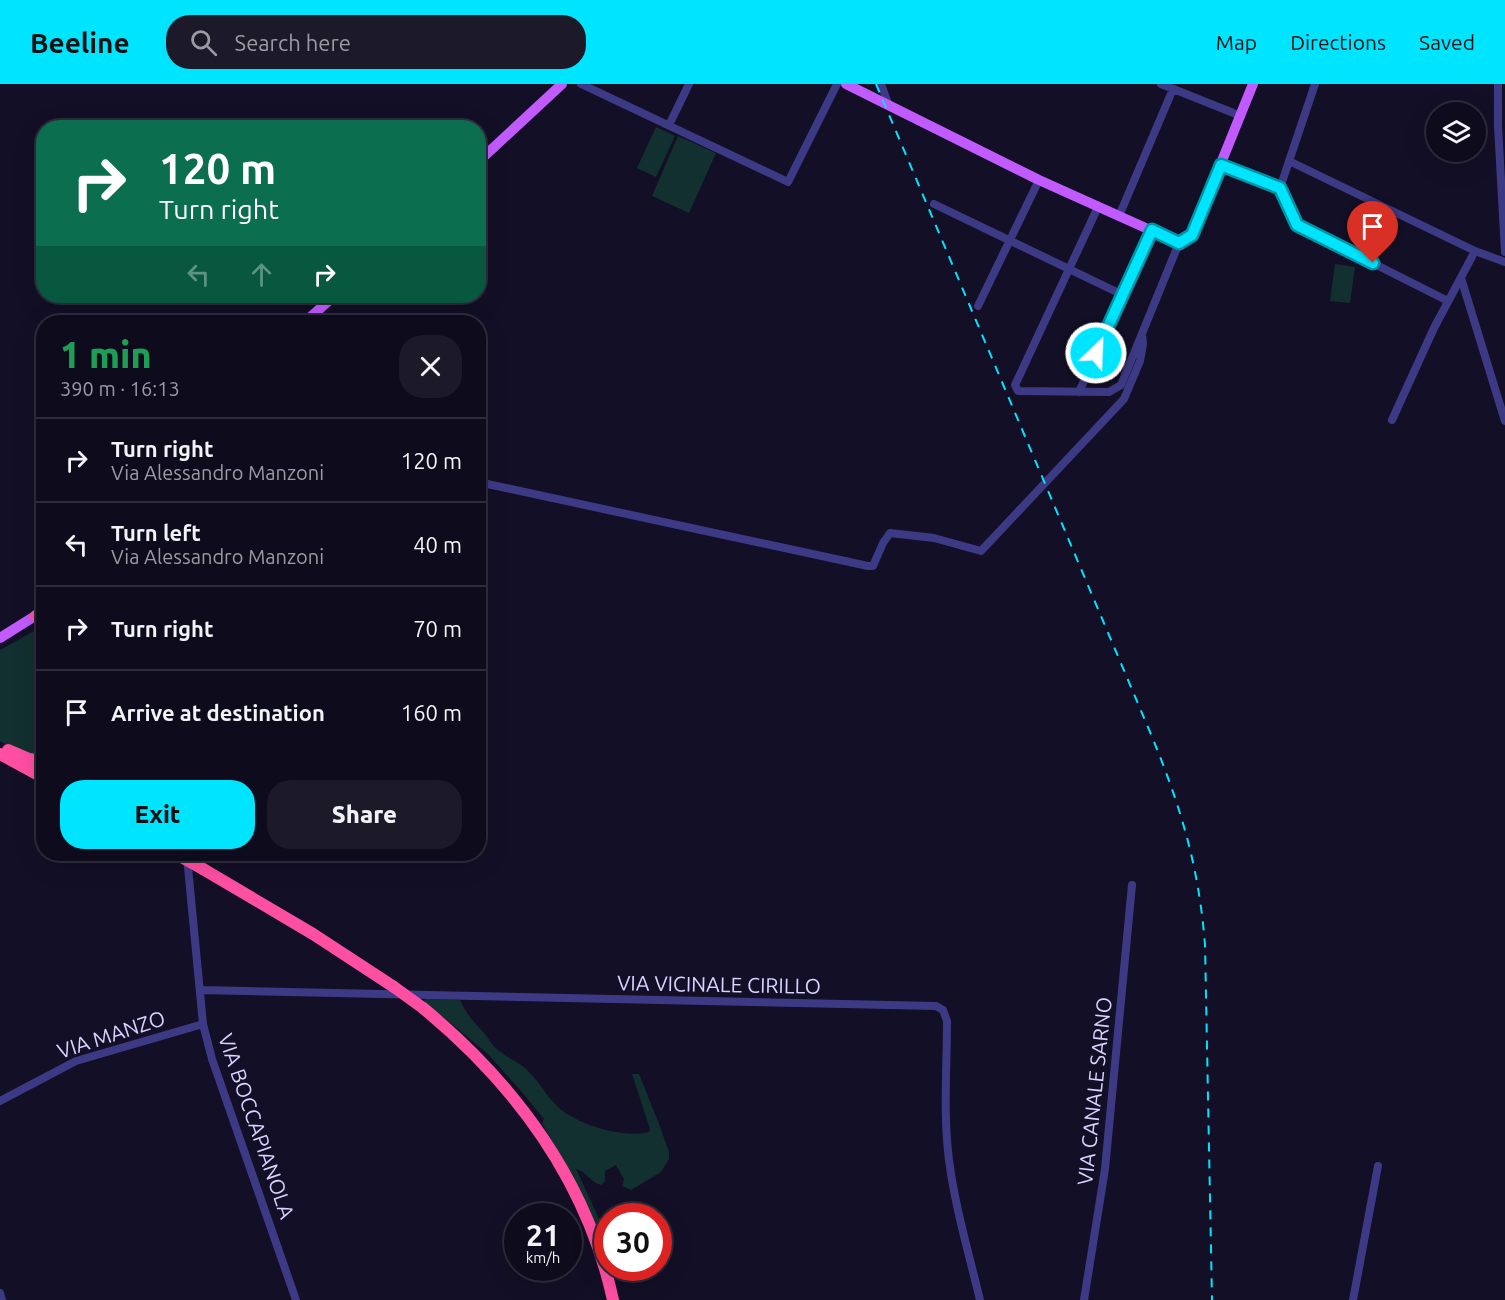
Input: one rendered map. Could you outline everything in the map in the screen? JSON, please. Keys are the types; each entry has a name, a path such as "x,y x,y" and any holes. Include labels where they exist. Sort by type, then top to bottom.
{"highway":[{"path":"0,746 36,760"},
{"path":"0,754 36,774"},
{"path":"189,861 313,934 394,987 423,1008 483,1062 528,1116 550,1148 584,1210 605,1267 613,1300"}],"main road":[{"path":"486,155 562,84"},
{"path":"846,84 1039,180 1179,243 1192,235 1253,84"},
{"path":"313,315 326,303"},
{"path":"0,638 36,618"}],"street":[{"path":"581,84 788,182 837,84"},
{"path":"671,121 689,84"},
{"path":"881,84 889,106"},
{"path":"1161,84 1241,116"},
{"path":"1315,84 1280,188 1297,225 1448,301"},
{"path":"1498,84 1505,252"},
{"path":"1119,216 1173,89"},
{"path":"1289,161 1475,250 1505,262"},
{"path":"1221,165 1280,188"},
{"path":"978,306 1039,180"},
{"path":"934,204 1123,295"},
{"path":"1098,207 1015,385 1018,392 1109,392 1121,384 1179,243"},
{"path":"1079,392 1152,230"},
{"path":"1392,420 1448,301 1475,250"},
{"path":"1461,278 1505,421"},
{"path":"486,484 868,566 873,566 890,533 934,538 981,551 1124,399 1140,361 1142,334"},
{"name":"VIA BOCCAPIANOLA","path":"188,861 203,1024 212,1059 296,1300"},
{"name":"VIA CANALE SARNO","path":"1084,1300 1106,1169 1132,885"},
{"name":"VIA VICINALE CIRILLO","path":"200,990 936,1006 944,1010 947,1020 946,1117 949,1160 980,1300"},
{"name":"VIA MANZO","path":"0,1101 61,1067 83,1058 203,1024"},
{"path":"1353,1300 1378,1166"},
{"path":"0,1293 2,1300"}],"green space":[{"path":"656,127 675,136 656,177 637,168"},
{"path":"678,136 716,153 689,213 652,196"},
{"path":"1335,264 1355,267 1350,303 1330,301"},
{"path":"36,630 36,755 18,751 0,741 0,650"},
{"path":"425,999 460,1000 468,1014 497,1049 526,1069 558,1107 588,1124 614,1132 639,1134 649,1132 650,1129 632,1074 639,1074 669,1152 669,1159 661,1172 631,1190 622,1186 624,1179 616,1165 605,1171 605,1181 601,1185 576,1169 594,1208 594,1222 542,1123 544,1119 488,1054 424,1001"}],"railway":[{"path":"876,84 1150,732 1179,810 1193,862 1205,945 1212,1300"}],"route":[{"path":"1096,353 1152,230 1179,243 1192,235 1221,165 1280,188 1297,225 1373,263"}]}
